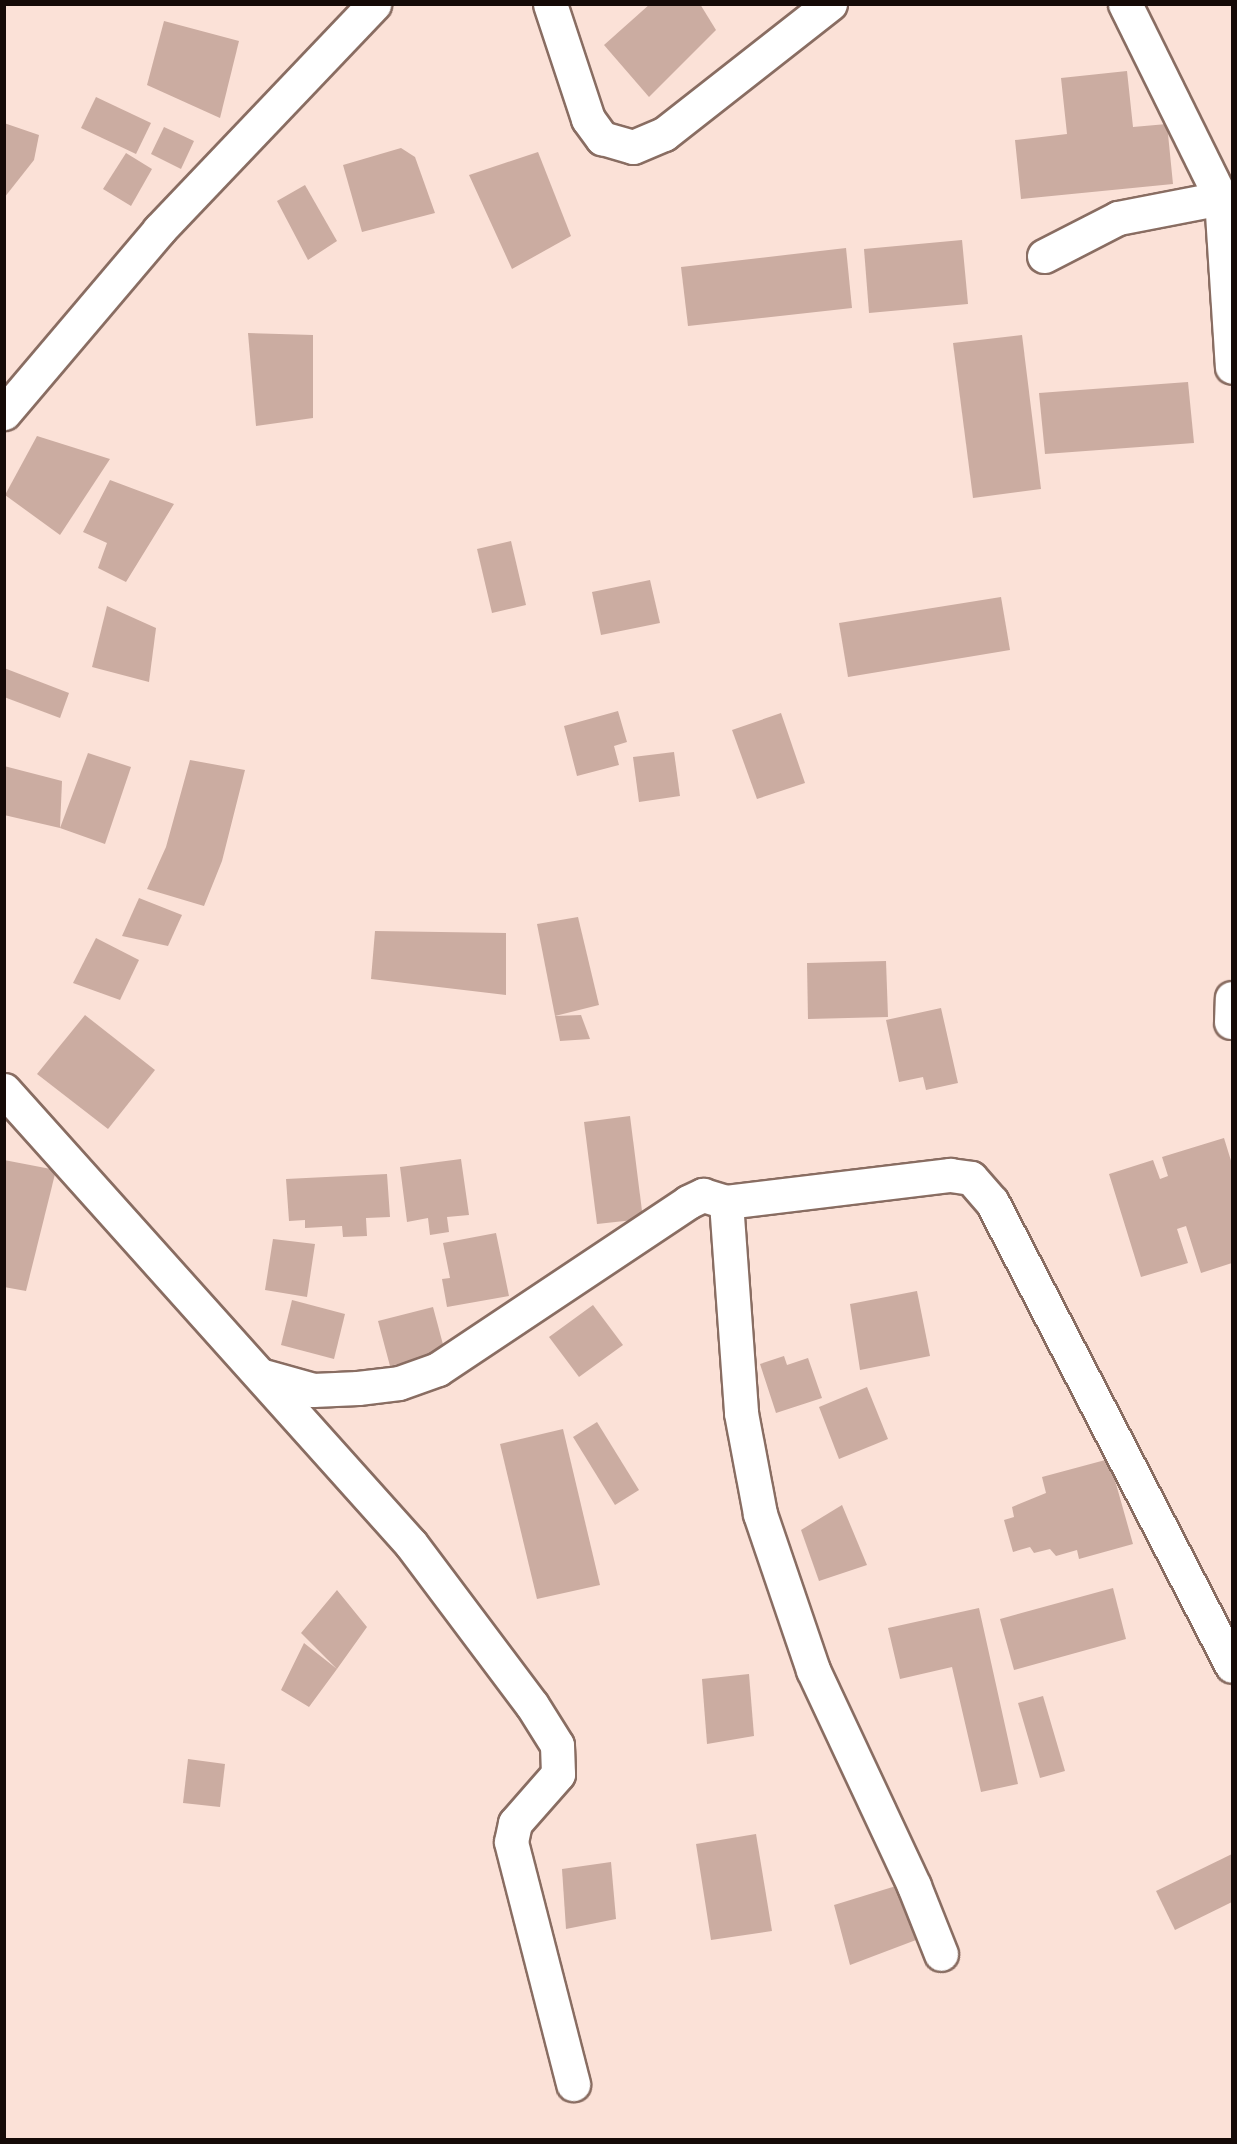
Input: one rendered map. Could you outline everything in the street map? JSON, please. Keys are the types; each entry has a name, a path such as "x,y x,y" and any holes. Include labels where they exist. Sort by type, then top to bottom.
{"street":[{"path":"4,413 159,230 374,4"},
{"path":"550,4 588,119 602,138 633,147 664,134 830,4"},
{"path":"1125,4 1221,198 1233,367"},
{"path":"1044,256 1118,218 1221,198"},
{"path":"4,1090 263,1376 411,1544 532,1705 557,1745 558,1774 514,1823 511,1842 573,2084"},
{"path":"263,1376 313,1390 358,1389 399,1383 438,1369 694,1198 711,1195 726,1202 950,1175 971,1178 978,1183 992,1202 1233,1666"},
{"path":"726,1202 741,1413 760,1514 813,1670 915,1886 941,1954"}],"building":[{"path":"650,4 700,4 716,30 649,97 604,45"},
{"path":"164,21 239,41 220,118 147,85"},
{"path":"1127,71 1133,127 1167,124 1173,184 1021,199 1015,140 1067,134 1061,78"},
{"path":"96,97 151,123 136,154 81,128"},
{"path":"4,123 39,135 34,160 4,198"},
{"path":"164,127 194,141 181,169 151,154"},
{"path":"401,148 415,157 435,213 362,232 343,165"},
{"path":"538,152 571,236 512,269 469,175"},
{"path":"126,153 152,169 131,206 103,189"},
{"path":"305,185 337,241 308,260 277,201"},
{"path":"962,240 968,304 869,313 864,249"},
{"path":"846,248 852,308 688,326 681,267"},
{"path":"248,333 313,335 313,418 256,426"},
{"path":"1022,335 1041,489 973,498 953,343"},
{"path":"1188,382 1194,443 1045,454 1039,393"},
{"path":"37,436 110,459 60,535 5,495"},
{"path":"110,480 174,504 126,582 98,568 107,543 83,532"},
{"path":"511,541 526,605 492,613 477,549"},
{"path":"650,580 660,623 601,635 592,592"},
{"path":"1001,597 1010,650 848,677 839,623"},
{"path":"107,606 156,628 149,682 92,667"},
{"path":"4,668 69,693 60,718 4,697"},
{"path":"618,711 627,742 614,746 619,765 577,776 564,726"},
{"path":"781,713 805,783 757,799 732,730"},
{"path":"674,752 680,796 639,802 633,757"},
{"path":"88,753 131,767 105,844 60,828"},
{"path":"190,760 245,770 222,861 204,906 147,889 166,847"},
{"path":"4,766 62,781 60,828 4,815"},
{"path":"139,898 182,915 168,946 122,936"},
{"path":"578,917 599,1005 555,1016 537,924"},
{"path":"375,931 506,933 506,995 371,979"},
{"path":"96,938 139,960 120,1000 73,983"},
{"path":"886,961 888,1017 808,1019 807,963"},
{"path":"941,1008 958,1083 926,1090 923,1077 899,1082 886,1020"},
{"path":"85,1015 155,1070 108,1129 37,1074"},
{"path":"581,1015 590,1039 560,1041 555,1016"},
{"path":"630,1116 643,1219 597,1224 584,1122"},
{"path":"1224,1138 1232,1164 1232,1263 1201,1273 1186,1226 1177,1229 1188,1263 1141,1277 1109,1174 1153,1160 1160,1179 1168,1176 1162,1157"},
{"path":"461,1159 469,1215 447,1217 449,1232 430,1235 428,1218 407,1222 400,1167"},
{"path":"4,1160 56,1170 26,1291 4,1287"},
{"path":"387,1174 390,1217 366,1218 367,1236 343,1237 342,1226 305,1228 305,1220 289,1221 286,1179"},
{"path":"496,1233 509,1296 447,1307 442,1279 450,1278 443,1243"},
{"path":"273,1239 315,1244 307,1297 265,1290"},
{"path":"917,1291 930,1356 860,1370 850,1304"},
{"path":"292,1300 345,1314 334,1359 281,1345"},
{"path":"593,1305 623,1345 579,1377 549,1337"},
{"path":"433,1307 445,1352 390,1366 378,1321"},
{"path":"784,1356 787,1365 808,1358 822,1398 776,1413 760,1364"},
{"path":"867,1387 888,1439 839,1459 819,1407"},
{"path":"597,1422 639,1490 615,1505 573,1437"},
{"path":"563,1429 600,1585 537,1599 500,1444"},
{"path":"1109,1459 1133,1544 1079,1559 1077,1550 1056,1556 1050,1549 1034,1553 1030,1547 1013,1552 1004,1520 1014,1517 1012,1507 1046,1493 1042,1477"},
{"path":"842,1505 867,1565 819,1581 801,1530"},
{"path":"1113,1588 1126,1639 1014,1670 1000,1619"},
{"path":"337,1590 367,1627 337,1669 301,1633"},
{"path":"979,1608 1018,1784 981,1792 952,1667 900,1679 888,1628"},
{"path":"304,1643 337,1669 309,1707 281,1690"},
{"path":"749,1674 754,1736 707,1744 702,1679"},
{"path":"1043,1696 1065,1771 1040,1778 1018,1703"},
{"path":"188,1759 225,1764 220,1807 183,1803"},
{"path":"756,1834 772,1931 711,1940 696,1844"},
{"path":"1232,1854 1232,1902 1175,1930 1156,1891"},
{"path":"611,1862 616,1919 566,1929 562,1869"},
{"path":"896,1886 916,1940 850,1965 834,1905"}]}
